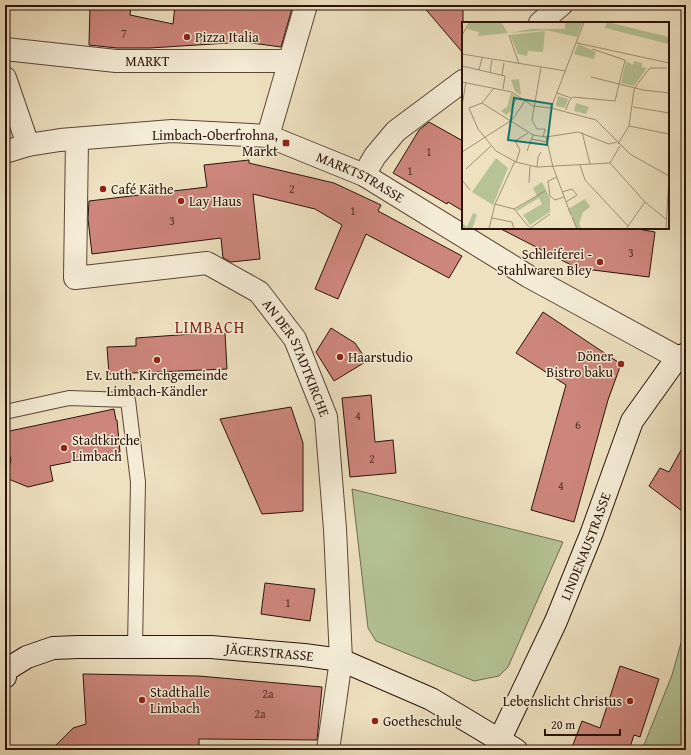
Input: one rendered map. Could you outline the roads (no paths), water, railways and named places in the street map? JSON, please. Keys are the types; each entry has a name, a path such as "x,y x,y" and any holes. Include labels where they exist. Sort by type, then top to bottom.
{"street":[{"path":"268,136 306,5"},
{"path":"541,22 561,5"},
{"name":"MARKT","path":"5,49 116,61 289,61"},
{"path":"5,78 28,145"},
{"path":"364,175 375,156 396,131 462,82"},
{"name":"MARKTSTRASSE","path":"5,152 28,145 60,140 77,140 172,131 268,136 364,175 528,276 683,358"},
{"name":"AN DER STADTKIRCHE","path":"77,140 75,278 207,263 259,292 295,339 326,417 335,529 341,660"},
{"name":"LINDENAUSTRASSE","path":"508,745 592,532 632,420 683,358"},
{"name":"JÄGERSTRASSE","path":"6,674 27,657 52,648 211,647 304,654 341,660 431,699 508,745"},
{"path":"328,750 341,660"}],"lane":[{"path":"5,412 69,398 128,400 138,482 135,647"}],"place":[{"name":"Pizza Italia","path":"187,37"},
{"name":"Limbach-Oberfrohna, Markt","path":"286,143"},
{"name":"Café Käthe","path":"103,189"},
{"name":"Lay Haus","path":"181,201"},
{"name":"Schleiferei - Stahlwaren Bley","path":"600,262"},
{"name":"Haarstudio","path":"340,357"},
{"name":"Ev. Luth. Kirchgemeinde Limbach-Kändler","path":"157,360"},
{"name":"Döner Bistro baku","path":"621,364"},
{"name":"Stadtkirche Limbach","path":"64,448"},
{"name":"Stadthalle Limbach","path":"142,700"},
{"name":"Lebenslicht Christus","path":"630,701"},
{"name":"Goetheschule","path":"375,721"}],"district":[{"name":"LIMBACH","path":"210,327"}]}
